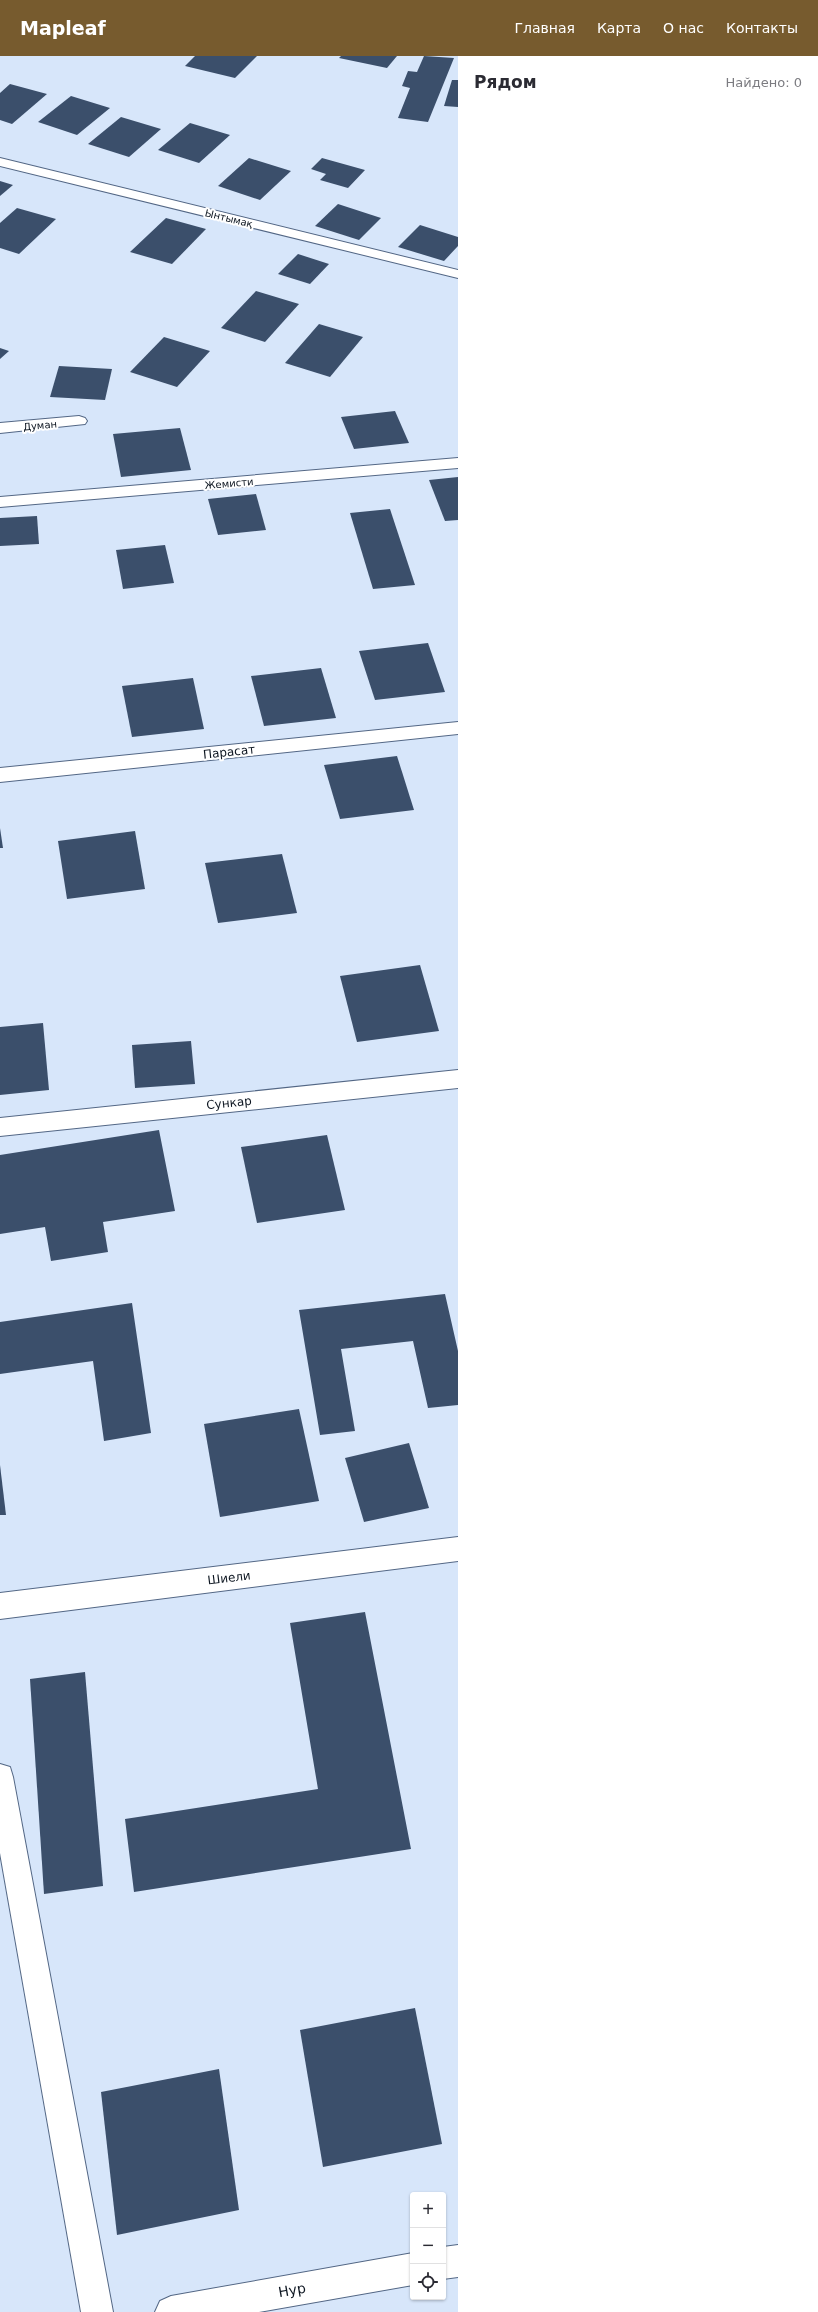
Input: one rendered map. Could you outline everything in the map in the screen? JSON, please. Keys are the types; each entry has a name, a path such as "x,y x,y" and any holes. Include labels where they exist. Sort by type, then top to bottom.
{"street":[{"name":"Ынтымақ","path":"0,162 458,274"},
{"name":"Думан","path":"0,428 79,421"},
{"name":"Жемисти","path":"0,502 458,463"},
{"name":"Парасат","path":"0,775 458,728"},
{"name":"Сункар","path":"0,1127 458,1079"},
{"name":"Шиели","path":"0,1606 458,1549"},
{"path":"0,1777 98,2312"},
{"path":"446,2263 458,2261"},
{"name":"Нур","path":"171,2312 410,2270"}],"building":[{"path":"195,56 257,56 235,78 185,66"},
{"path":"341,56 397,56 387,68 339,58"},
{"path":"424,56 454,58 428,122 398,118 410,88 402,86 408,71 417,72"},
{"path":"452,80 458,80 458,107 444,106"},
{"path":"10,84 47,94 12,124 0,120 0,93"},
{"path":"71,96 110,108 77,135 38,122"},
{"path":"121,117 161,129 129,157 88,144"},
{"path":"190,123 230,135 199,163 158,150"},
{"path":"249,158 291,171 260,200 218,186"},
{"path":"322,158 365,170 348,188 320,180 326,174 311,169"},
{"path":"0,181 13,185 0,196"},
{"path":"338,204 381,218 359,240 315,226"},
{"path":"17,208 56,219 19,254 0,248 0,223"},
{"path":"166,218 206,229 172,264 130,252"},
{"path":"420,225 458,237 458,246 444,261 398,247"},
{"path":"298,254 329,264 310,284 278,274"},
{"path":"256,291 299,304 265,342 221,328"},
{"path":"319,324 363,337 330,377 285,363"},
{"path":"164,337 210,351 177,387 130,372"},
{"path":"0,348 9,351 0,359"},
{"path":"59,366 112,369 105,400 50,397"},
{"path":"395,411 409,443 354,449 341,417"},
{"path":"180,428 191,470 121,477 113,434"},
{"path":"458,477 458,520 445,521 429,480"},
{"path":"256,494 266,530 218,535 208,499"},
{"path":"390,509 415,585 373,589 350,513"},
{"path":"37,516 39,544 0,546 0,518"},
{"path":"165,545 174,583 123,589 116,550"},
{"path":"428,643 445,692 375,700 359,651"},
{"path":"321,668 336,718 264,726 251,676"},
{"path":"193,678 204,729 132,737 122,686"},
{"path":"397,756 414,810 340,819 324,765"},
{"path":"0,828 3,848 0,848"},
{"path":"135,831 145,889 67,899 58,841"},
{"path":"282,854 297,913 218,923 205,863"},
{"path":"420,965 439,1031 357,1042 340,976"},
{"path":"43,1023 49,1090 0,1095 0,1027"},
{"path":"191,1041 195,1084 135,1088 132,1045"},
{"path":"159,1130 175,1211 103,1222 108,1252 51,1261 45,1227 0,1234 0,1155"},
{"path":"327,1135 345,1210 257,1223 241,1147"},
{"path":"445,1294 458,1351 458,1405 428,1408 413,1341 341,1349 355,1431 320,1435 299,1310"},
{"path":"132,1303 151,1433 104,1441 93,1361 0,1374 0,1322"},
{"path":"299,1409 319,1501 220,1517 204,1424"},
{"path":"409,1443 429,1508 364,1522 345,1458"},
{"path":"0,1465 6,1515 0,1515"},
{"path":"365,1612 411,1849 134,1892 125,1819 318,1789 290,1623"},
{"path":"85,1672 103,1886 44,1894 30,1679"},
{"path":"415,2008 442,2144 323,2167 300,2030"},
{"path":"219,2069 239,2210 117,2235 101,2092"}]}
